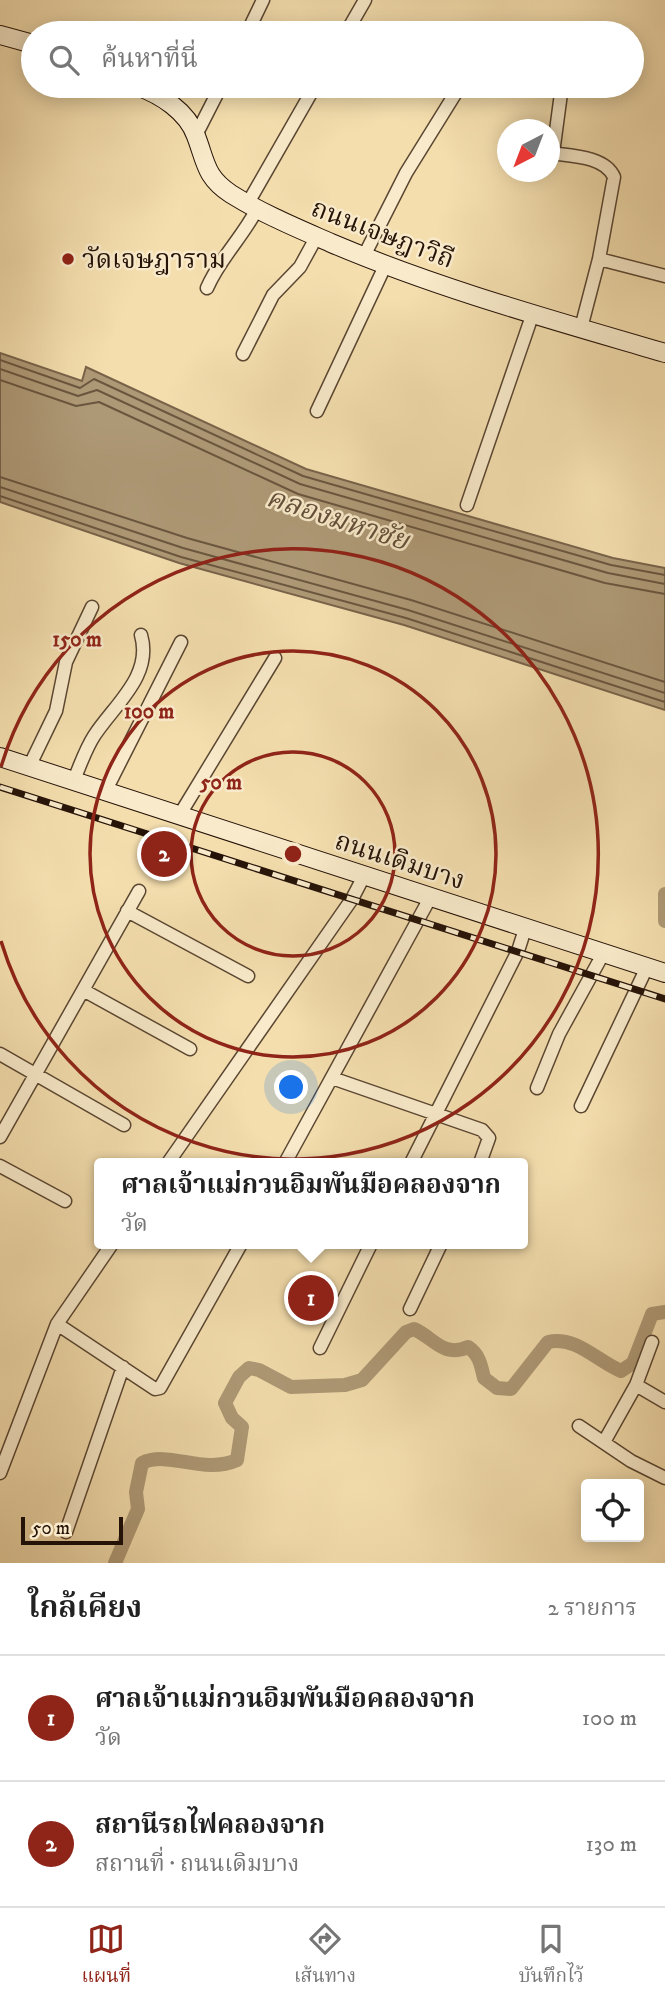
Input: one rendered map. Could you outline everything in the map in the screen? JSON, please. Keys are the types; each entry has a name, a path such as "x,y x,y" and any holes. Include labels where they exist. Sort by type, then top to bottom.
{"street":[{"path":"253,21 263,0"},
{"path":"353,21 365,0"},
{"path":"0,35 21,41"},
{"name":"ถนนเจษฎาวิถี","path":"161,98 183,115 196,135 203,163 212,178 252,206 385,266 665,353"},
{"path":"196,135 215,98"},
{"path":"207,288 220,259 242,235 252,206 310,98"},
{"path":"364,256 406,173 453,98"},
{"path":"557,119 560,98"},
{"path":"560,154 599,161 610,167 614,177 599,259 581,328"},
{"path":"243,354 274,295 300,267 317,236"},
{"path":"599,259 665,276"},
{"path":"317,411 385,266"},
{"path":"467,505 533,313"},
{"path":"29,767 56,711 66,662 92,607"},
{"path":"73,782 94,737 117,708 140,670 145,649 141,635"},
{"path":"105,792 181,642"},
{"path":"179,816 275,658"},
{"name":"ถนนเดิมบาง","path":"0,757 665,973"},
{"path":"171,1158 352,899 364,876"},
{"path":"0,1137 139,891"},
{"path":"288,1158 430,898"},
{"path":"127,911 248,976"},
{"path":"413,1158 517,951 525,929"},
{"path":"537,1088 559,1034 603,954"},
{"path":"581,1106 647,967"},
{"path":"83,990 190,1049"},
{"path":"0,1054 124,1125"},
{"path":"332,1078 482,1130 488,1135 482,1158"},
{"path":"0,1166 65,1201"},
{"path":"0,1473 57,1324 109,1249"},
{"path":"57,1324 155,1389 162,1387 238,1249"},
{"path":"320,1348 369,1249"},
{"path":"410,1309 439,1249"},
{"path":"604,1442 636,1385 652,1342"},
{"path":"66,1532 123,1367"},
{"path":"636,1385 665,1402"},
{"path":"579,1426 631,1461 665,1478"}],"water":[{"name":"คลองมหาชัย","path":"0,353 82,381 86,367 306,469 613,558 665,568 665,710 404,625 179,563 0,502"}],"waterway":[{"path":"665,894 665,921"},
{"path":"115,1563 138,1509 136,1492 142,1463 163,1459 212,1465 237,1460 242,1427 232,1418 225,1403 239,1377 249,1368 259,1370 291,1387 345,1385 362,1380 406,1332 414,1329 445,1349 459,1350 468,1347 477,1356 484,1378 497,1388 511,1389 548,1342 568,1342 621,1371 633,1363 652,1314 665,1312"}],"railway":[{"path":"0,787 665,999"}],"place":[{"name":"วัดเจษฎาราม","path":"68,259"},
{"name":"สถานีรถไฟคลองจาก","path":"164,854"},
{"name":"ศาลเจ้าแม่กวนอิมพันมือคลองจาก","path":"311,1298"}]}
